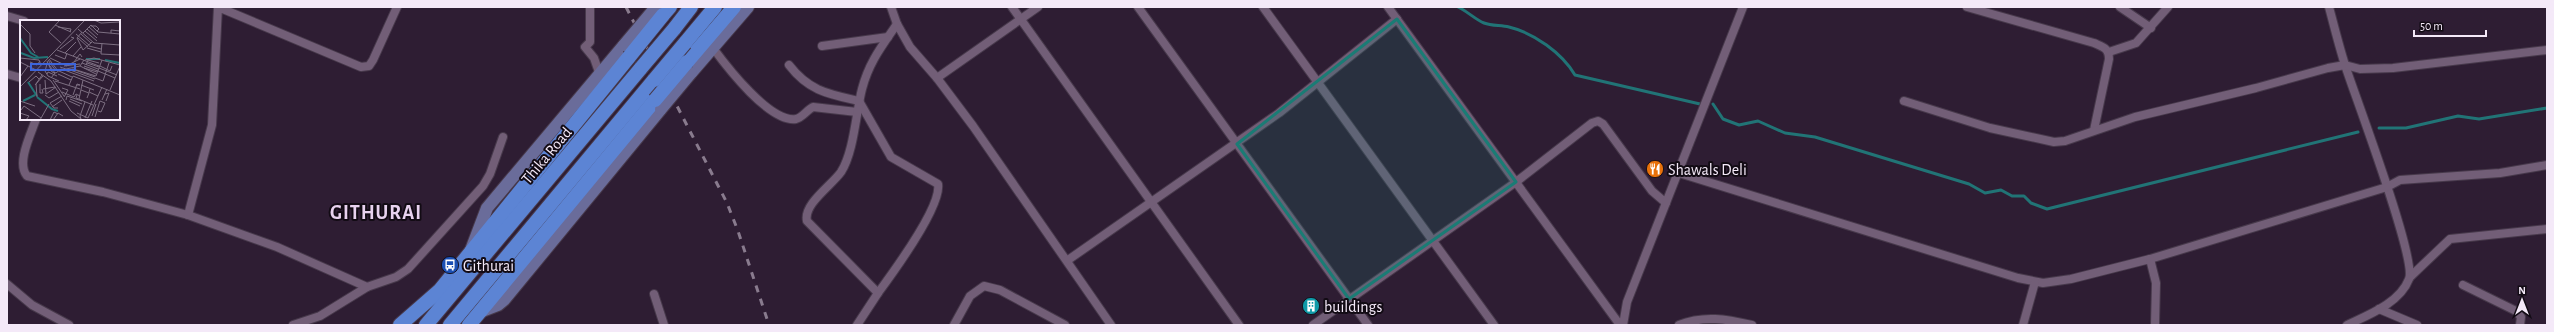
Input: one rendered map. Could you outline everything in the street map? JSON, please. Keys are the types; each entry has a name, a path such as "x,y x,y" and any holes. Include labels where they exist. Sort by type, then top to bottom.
{"highway":[{"name":"Thika Road","path":"426,325 691,7"},
{"path":"450,325 715,7"},
{"path":"473,321 689,68 734,7"},
{"path":"400,325 440,290 627,51 663,10"}],"main road":[{"path":"689,68 713,48 748,7"},
{"name":"Thika Road","path":"470,251 487,208 600,75 627,51"}],"street":[{"path":"188,216 212,125 218,7 361,67 369,66 373,60 397,7"},
{"path":"590,7 590,42 585,47 594,58 600,75"},
{"path":"891,7 897,24 910,47 937,78 1068,260 1111,325"},
{"path":"1012,7 1152,201 1239,325"},
{"path":"937,78 1038,7"},
{"path":"1138,7 1368,325"},
{"path":"1263,7 1318,81 1367,153 1494,325"},
{"path":"1388,7 1622,325"},
{"path":"1622,325 1627,302 1743,7"},
{"path":"1966,7 2094,43 2109,52 2136,43 2151,28 2168,7"},
{"path":"2120,7 2151,28"},
{"path":"2329,7 2345,65 2387,187 2404,243 2410,277"},
{"path":"7,16 21,20"},
{"path":"1068,260 1237,144 1397,19"},
{"path":"878,293 807,221 806,216 807,211 841,172 859,100 871,61 897,24"},
{"path":"822,46 888,37"},
{"path":"713,48 745,89 766,107 788,119 799,118 813,107 857,112"},
{"path":"1904,101 1990,128 2054,142 2074,140 2094,130 2141,115 2345,65 2360,69 2393,68 2547,50"},
{"path":"2094,130 2109,52"},
{"path":"789,65 808,85 827,94 859,100"},
{"path":"7,74 20,78"},
{"path":"857,325 910,249 939,187 936,181 891,157 859,100"},
{"path":"36,120 23,159 24,173 27,176 103,192 188,216 277,248 367,287"},
{"path":"1313,325 1516,182 1592,123 1598,122 1603,124 1652,191 1666,203"},
{"path":"293,325 320,316 367,287 396,277 417,259 482,186 490,174 503,137"},
{"path":"1679,173 2036,282 2071,279 2150,259 2387,187 2393,182 2408,179 2500,173 2547,165"},
{"path":"2347,325 2379,309 2405,286 2410,277 2450,240 2547,229"},
{"path":"2150,259 2156,283 2154,325"},
{"path":"2023,325 2036,282"},
{"path":"7,284 32,305 69,325"},
{"path":"2463,285 2516,311 2521,317 2520,325"},
{"path":"954,325 970,296 976,290 990,286 1066,325"},
{"path":"654,294 664,325"},
{"path":"2379,309 2412,324"},
{"path":"1678,325 1705,318 1720,318 1752,325"}],"highlighted area":[{"path":"1397,19 1516,182 1349,299 1237,144"}],"waterway":[{"path":"1458,7 1484,23 1509,27 1537,39 1563,59 1575,75 1700,104"},
{"path":"1713,104 1723,119 1739,125 1758,121 1785,133 1815,137 1969,184 1985,193 2001,190 2012,196 2024,196 2031,203 2047,209 2358,132"},
{"path":"2379,128 2406,128 2458,116 2479,119 2547,108"}],"railway":[{"path":"626,7 727,203 738,231 769,325"}],"place":[{"name":"Shawals Deli","path":"1655,169"},
{"name":"Githurai","path":"450,265"},
{"name":"buildings","path":"1311,306"}],"district":[{"name":"GITHURAI","path":"376,212"}]}
